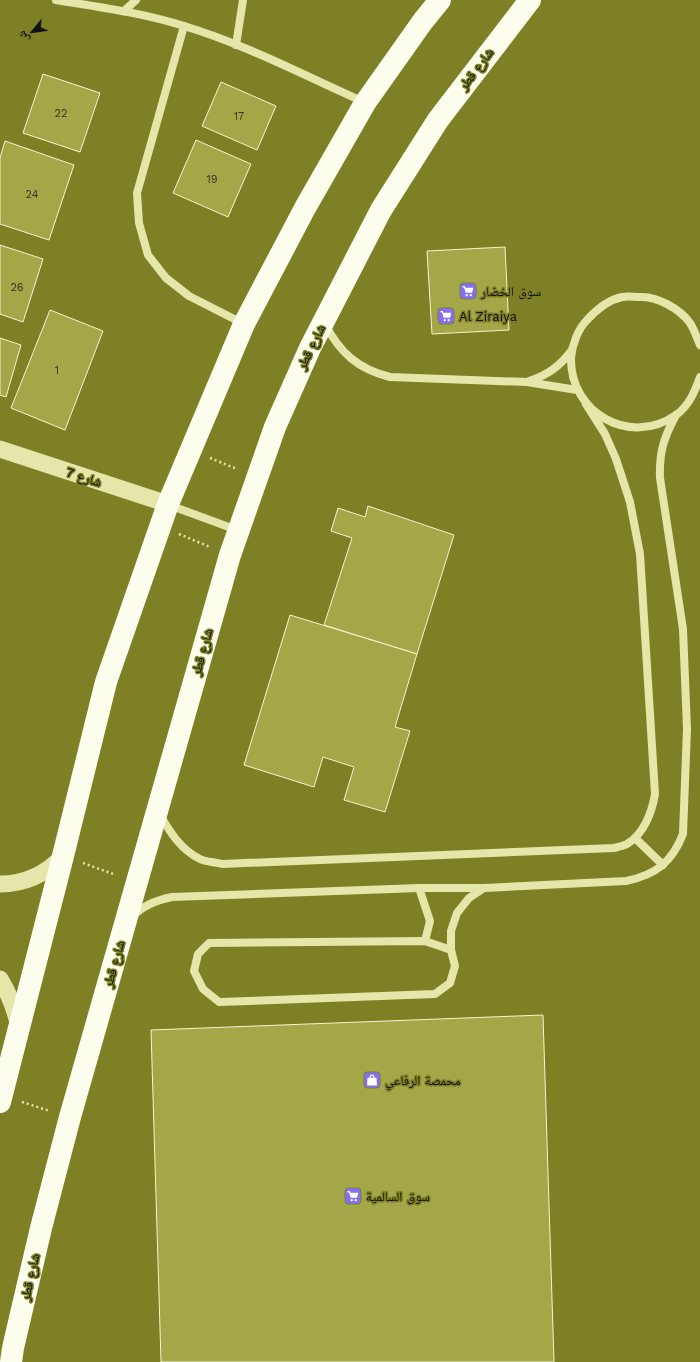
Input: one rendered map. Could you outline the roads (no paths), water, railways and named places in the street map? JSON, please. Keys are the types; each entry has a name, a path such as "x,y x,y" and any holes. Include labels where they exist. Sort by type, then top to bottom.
{"main road":[{"path":"1,1099 64,856 106,682 168,504 244,324 305,208 365,103 423,21 440,0"},
{"name":"شارع قطر","path":"11,1362 40,1235 70,1117 230,555 275,427 310,348 381,210 438,120 530,0"}],"street":[{"name":"شارع 7","path":"0,449 168,504"},
{"path":"0,884 22,882 33,878 55,865 64,856"},
{"path":"0,979 8,991 15,1009 19,1028"}],"lane":[{"path":"56,0 124,11 184,26 236,44 365,103"},
{"path":"124,11 136,0"},
{"path":"236,44 243,0"},
{"path":"184,26 137,193 139,223 148,255 166,278 189,296 244,324"},
{"path":"157,812 171,835 187,850 201,859 222,864 614,848 627,844 635,838 648,819 653,807 655,794 640,554 630,502 616,459 605,434 577,390 571,370 572,350 581,326 598,308 621,297 647,296 671,306 690,323 700,345"},
{"path":"324,321 342,350 354,362 377,374 390,378 526,382 577,390"},
{"path":"526,382 540,378 552,371 572,350"},
{"path":"125,925 146,905 172,897 419,888 484,888 626,881 653,873 663,865 678,846 683,834 687,729 684,629 660,478 659,463 665,438 676,415 693,395 700,377"},
{"path":"586,404 606,420 629,427 654,426 676,415"},
{"path":"168,504 238,531"},
{"path":"635,838 663,865"},
{"path":"419,888 430,920 425,941"},
{"path":"451,950 425,941 209,943 198,954 194,971 203,989 219,1002 435,994 450,983 455,966 451,950 451,931 457,913 468,898 484,888"}],"place":[{"name":"سوق الخضار","path":"468,291"},
{"name":"Al Ziraiya","path":"446,316"},
{"name":"محمصة الرفاعي","path":"372,1080"},
{"name":"سوق السالمية","path":"353,1196"}]}
